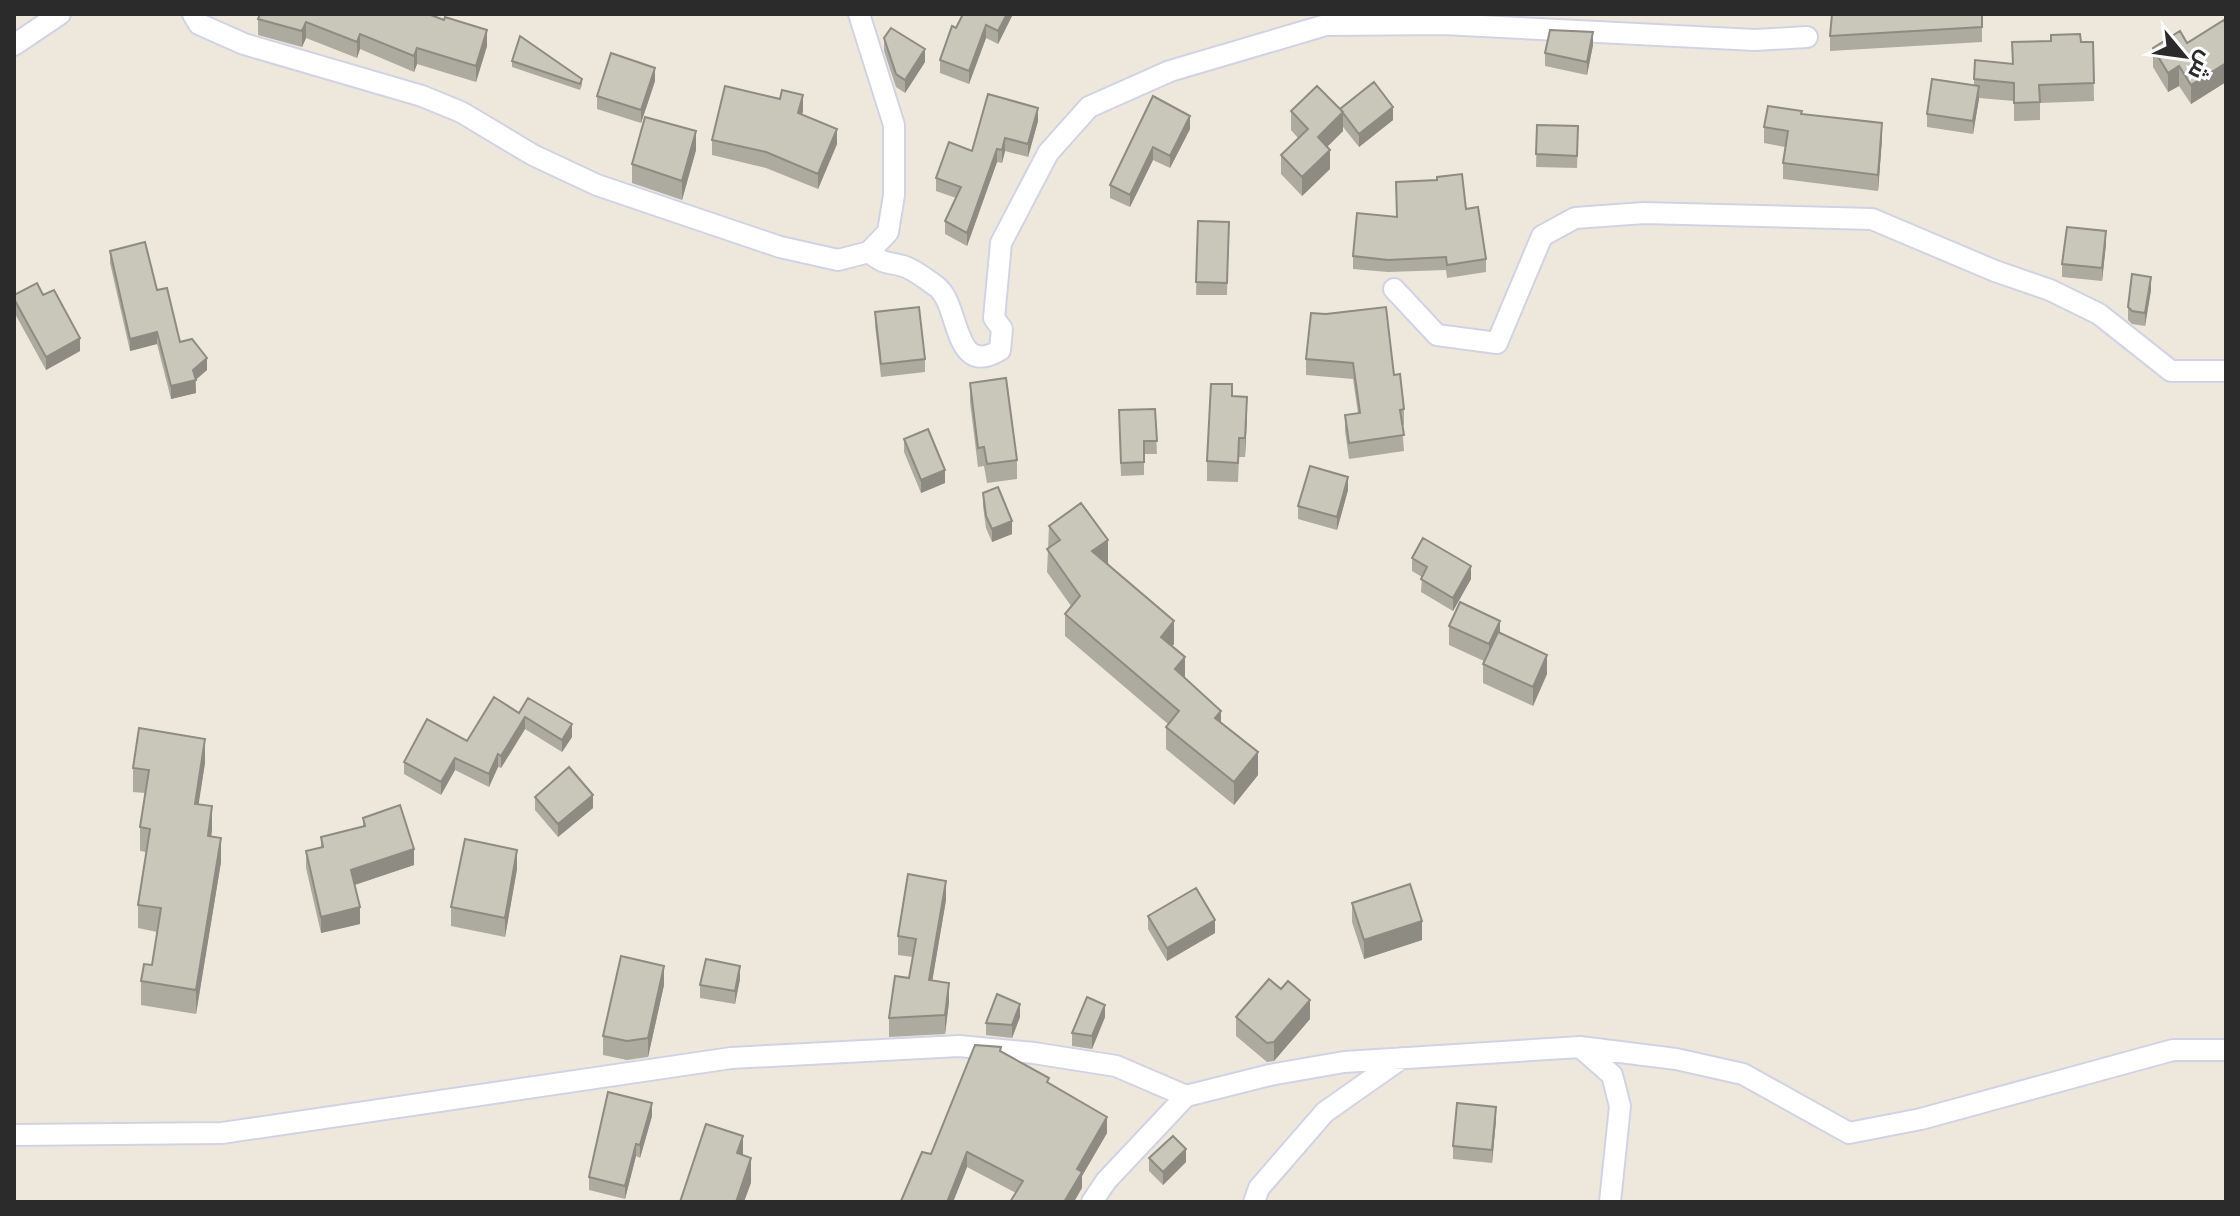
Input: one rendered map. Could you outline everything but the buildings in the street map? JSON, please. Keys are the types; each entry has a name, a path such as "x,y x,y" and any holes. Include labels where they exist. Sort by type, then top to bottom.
{"street":[{"path":"14,45 60,14"},
{"path":"193,14 199,24 244,44 422,96 461,112 533,155 584,179 780,247 838,260 869,252 888,232 894,195 894,125 859,14"},
{"path":"869,252 884,264 906,267 940,288 966,350 978,358 989,357 1000,350 1002,329 994,318 1001,243 1048,153 1089,107 1170,71 1326,25 1443,24 1755,40 1807,37"},
{"path":"1394,289 1437,335 1497,343 1542,236 1575,218 1644,213 1872,219 1995,271 2050,290 2099,314 2171,371 2226,371"},
{"path":"14,1135 222,1133 731,1058 959,1046 1034,1053 1116,1066 1186,1096"},
{"path":"1580,1047 1612,1075 1620,1106 1610,1202"},
{"path":"1092,1202 1106,1181 1186,1096 1329,1064 1580,1047 1676,1059 1743,1074 1849,1133 1921,1119 2173,1050 2226,1050"},
{"path":"1254,1202 1259,1188 1325,1112 1402,1058"}]}
